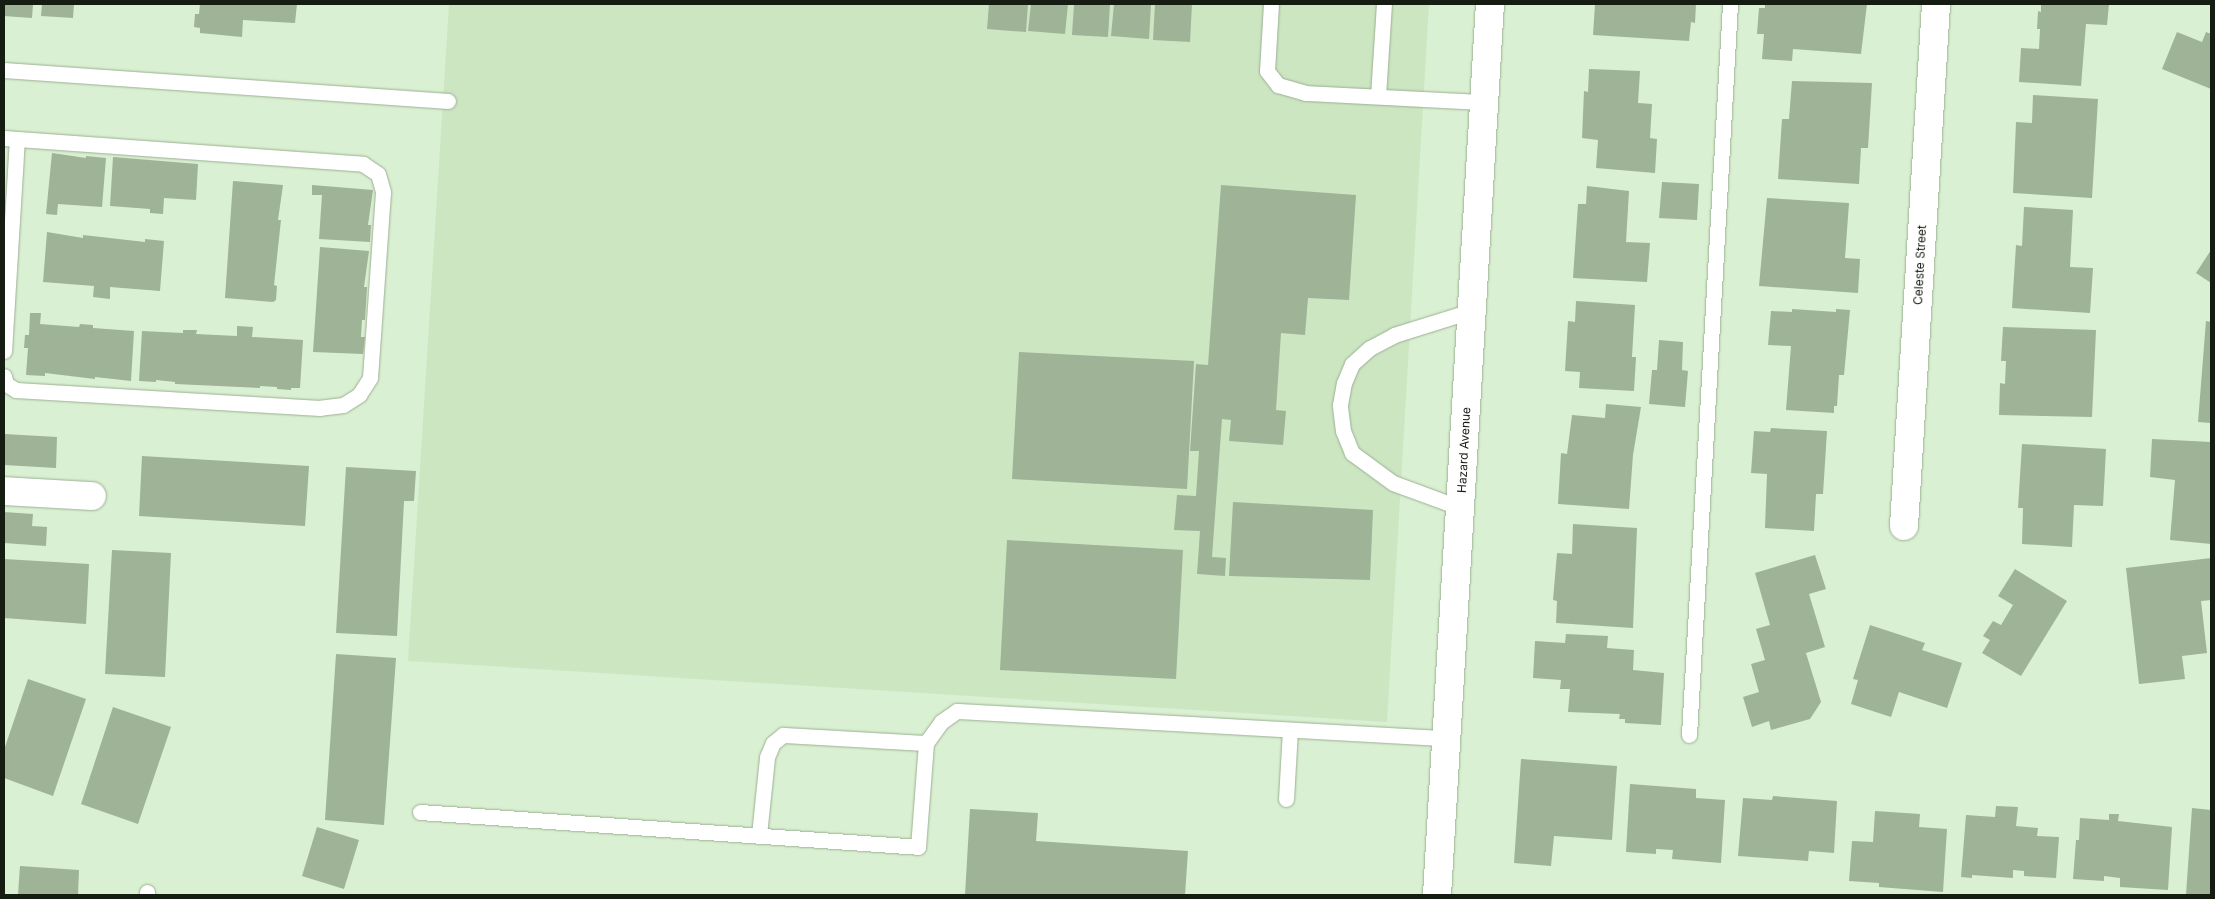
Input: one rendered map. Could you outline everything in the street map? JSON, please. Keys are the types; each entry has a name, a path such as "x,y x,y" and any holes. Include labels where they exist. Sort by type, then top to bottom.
{"street":[{"name":"Hazard Avenue","path":"1437,895 1490,4"},
{"name":"Celeste Street","path":"1904,526 1936,4"},
{"path":"4,491 92,496"}],"lane":[{"path":"1271,4 1267,71 1278,85 1306,93 1484,102"},
{"path":"1378,96 1384,4"},
{"path":"1689,735 1730,4"},
{"path":"4,70 448,100"},
{"path":"4,351 10,138 363,164 378,174 384,192 370,378 360,395 343,405 320,408 16,390 6,384 4,376"},
{"path":"1461,508 1393,483 1352,453 1343,431 1340,405 1344,383 1352,364 1370,348 1394,335 1471,311"},
{"path":"420,812 918,847 926,743 941,722 957,711 1447,738"},
{"path":"1286,799 1290,730"},
{"path":"759,835 767,757 773,743 783,735 926,743"}],"shaded area":[{"path":"449,4 1429,4 1387,722 408,661"}],"building":[{"path":"4,4 33,4 32,18 4,16"},
{"path":"42,4 74,4 73,18 41,16"},
{"path":"200,4 297,4 295,23 243,20 242,37 200,33 200,28 194,27 195,14 199,14"},
{"path":"989,4 1028,4 1026,32 987,29"},
{"path":"1031,4 1068,4 1065,34 1028,31"},
{"path":"1074,4 1110,4 1108,37 1072,35"},
{"path":"1114,4 1151,4 1149,39 1111,36"},
{"path":"1155,4 1192,4 1190,42 1153,40"},
{"path":"1595,4 1696,4 1695,23 1691,22 1689,41 1593,35"},
{"path":"1765,4 1867,4 1861,54 1793,49 1792,61 1762,59 1764,34 1757,34 1759,8 1765,8"},
{"path":"2041,4 2109,4 2107,25 2086,24 2081,86 2019,82 2021,48 2039,49 2040,29 2037,29 2038,11 2041,12"},
{"path":"2177,32 2202,42 2206,32 2211,34 2211,89 2162,69"},
{"path":"1589,69 1640,71 1638,103 1652,104 1650,138 1657,139 1655,173 1596,168 1598,140 1582,138 1584,91 1588,92"},
{"path":"1792,81 1872,83 1868,148 1861,148 1859,184 1778,179 1782,119 1789,119"},
{"path":"2033,95 2098,99 2092,198 2013,193 2016,122 2032,123"},
{"path":"52,153 86,158 86,156 106,158 102,207 58,204 57,215 46,214"},
{"path":"113,157 198,164 196,200 164,198 163,214 150,213 150,209 110,206"},
{"path":"233,181 283,185 278,220 281,220 274,285 277,286 276,300 273,302 225,298"},
{"path":"1662,182 1699,184 1697,220 1659,218"},
{"path":"312,185 373,190 368,225 371,225 370,242 319,239 322,195 312,195"},
{"path":"1221,185 1356,195 1349,300 1308,298 1305,335 1281,333 1276,410 1286,411 1283,445 1229,441 1231,420 1222,419 1212,557 1226,558 1225,576 1197,574 1200,531 1174,530 1177,495 1196,496 1199,451 1190,451 1196,364 1208,365"},
{"path":"1587,186 1629,191 1626,242 1650,243 1647,282 1573,278 1578,204 1586,204"},
{"path":"1767,198 1849,203 1845,258 1860,259 1858,293 1759,286"},
{"path":"2024,207 2073,210 2070,267 2093,268 2090,313 2012,308 2016,245 2022,246"},
{"path":"47,232 83,238 83,235 145,242 145,239 164,241 160,291 110,287 110,299 93,297 94,286 43,282"},
{"path":"320,247 369,251 364,287 367,287 365,320 362,320 361,337 365,337 363,354 313,352"},
{"path":"2211,250 2211,283 2196,273"},
{"path":"1576,301 1635,305 1632,357 1636,357 1634,391 1579,388 1580,372 1565,371 1568,321 1575,322"},
{"path":"1792,309 1836,312 1836,309 1850,310 1844,375 1839,375 1837,406 1834,406 1834,413 1786,410 1791,346 1768,345 1771,311 1792,312"},
{"path":"30,313 41,313 40,324 79,327 80,324 93,325 93,328 134,331 131,381 45,373 45,376 26,375 28,348 24,348 25,335 29,335"},
{"path":"2206,321 2211,322 2211,423 2198,422"},
{"path":"237,326 253,327 252,337 303,340 300,388 291,388 291,390 277,389 277,387 175,384 175,382 156,380 156,382 139,381 142,331 183,333 183,330 197,330 196,334 237,336"},
{"path":"2003,327 2096,330 2092,417 1999,415 2000,383 2005,384 2006,361 2001,361"},
{"path":"1659,340 1683,342 1682,370 1688,371 1685,407 1649,404 1652,370 1657,370"},
{"path":"1019,352 1194,361 1187,489 1012,479"},
{"path":"1606,404 1641,407 1633,455 1629,509 1558,504 1561,453 1567,454 1572,415 1605,418"},
{"path":"1771,428 1827,431 1823,494 1816,494 1814,531 1765,528 1767,474 1751,473 1754,431 1770,432"},
{"path":"4,434 57,437 56,468 4,465"},
{"path":"2152,439 2211,442 2211,544 2170,540 2175,480 2150,477"},
{"path":"2022,444 2106,449 2103,506 2074,505 2072,547 2022,544 2023,508 2018,508"},
{"path":"142,456 309,466 305,526 139,516"},
{"path":"346,467 416,471 414,501 404,501 397,636 336,633"},
{"path":"1233,502 1373,510 1370,580 1229,576"},
{"path":"4,512 33,514 32,526 47,527 46,546 4,543"},
{"path":"1573,524 1637,528 1633,628 1556,623 1557,601 1553,600 1557,553 1572,554"},
{"path":"1007,540 1183,550 1176,679 1000,670"},
{"path":"112,550 171,553 165,677 105,674"},
{"path":"1815,555 1826,589 1809,594 1825,647 1806,653 1821,702 1810,719 1771,730 1769,721 1752,727 1743,697 1759,692 1751,664 1765,660 1756,629 1770,625 1755,573"},
{"path":"2211,558 2211,600 2201,601 2207,653 2182,656 2185,679 2139,684 2126,568"},
{"path":"4,559 89,564 86,624 4,618"},
{"path":"2015,569 2067,601 2021,676 1982,653 1990,640 1983,636 1993,621 2001,625 2013,605 1998,596"},
{"path":"1870,625 1925,643 1922,650 1962,663 1947,708 1899,692 1891,717 1851,704 1858,680 1853,679"},
{"path":"1566,634 1608,636 1607,648 1634,650 1633,670 1664,673 1661,725 1625,723 1625,719 1619,719 1620,714 1568,712 1570,689 1560,689 1561,680 1533,678 1535,641 1565,643"},
{"path":"336,654 396,658 384,825 325,820"},
{"path":"28,679 86,699 53,796 4,778 4,750"},
{"path":"113,707 171,727 138,824 81,804"},
{"path":"1521,759 1617,766 1612,840 1554,836 1551,866 1514,863"},
{"path":"1630,784 1696,789 1696,798 1725,800 1721,863 1672,859 1673,850 1656,849 1656,854 1626,852"},
{"path":"1773,796 1837,801 1834,853 1809,851 1808,861 1738,856 1743,798 1772,800"},
{"path":"1996,806 2018,807 2016,826 2038,828 2037,836 2059,837 2056,878 2024,876 2024,871 2013,870 2013,878 1972,875 1972,878 1961,877 1966,815 1995,817"},
{"path":"2192,808 2211,810 2211,895 2186,895"},
{"path":"970,809 1038,813 1036,841 1188,851 1185,895 965,895"},
{"path":"1875,811 1920,814 1919,827 1947,829 1943,892 1879,887 1879,883 1849,881 1852,841 1873,842"},
{"path":"2109,814 2119,814 2118,821 2172,827 2168,890 2120,887 2120,878 2104,876 2104,881 2073,879 2076,840 2079,840 2080,818 2109,820"},
{"path":"317,827 359,840 344,889 302,876"},
{"path":"20,866 79,870 78,895 18,895"}]}
